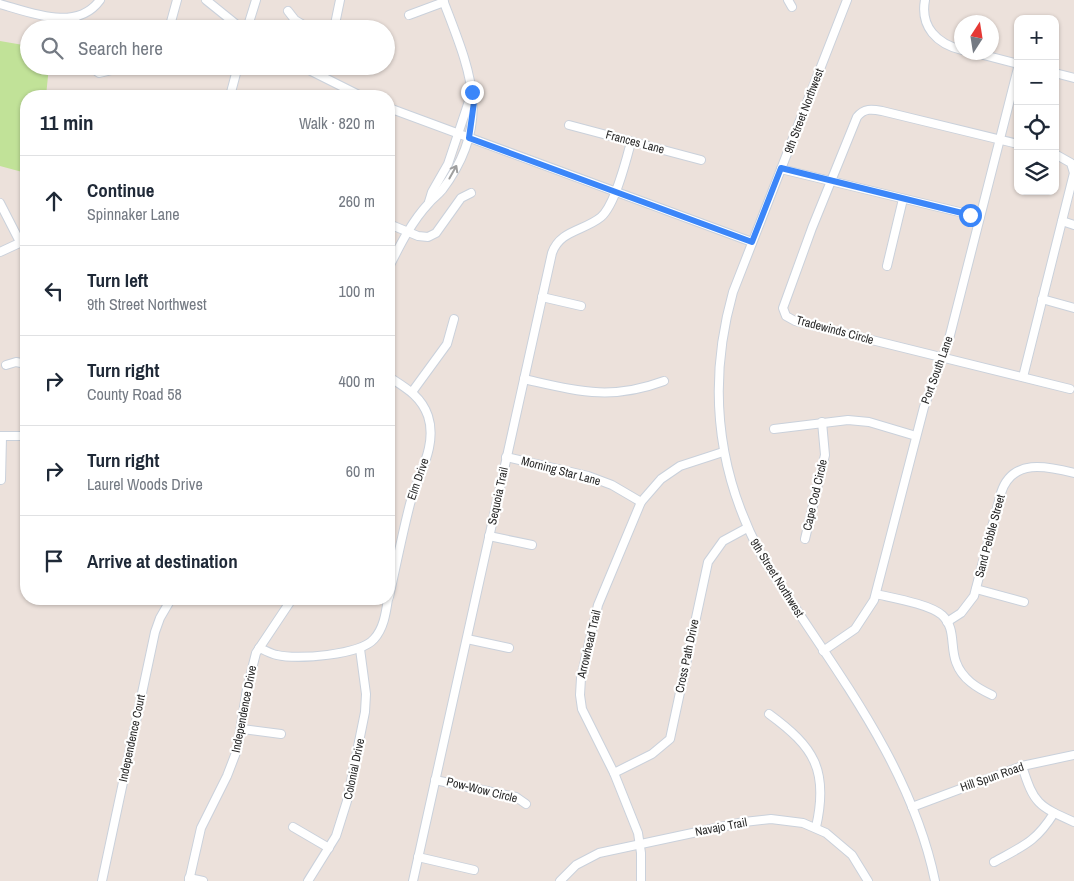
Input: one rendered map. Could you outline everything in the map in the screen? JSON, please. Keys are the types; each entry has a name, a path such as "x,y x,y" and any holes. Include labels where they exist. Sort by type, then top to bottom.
{"street":[{"path":"0,4 56,17 75,18 88,12 100,0"},
{"path":"206,0 231,20"},
{"path":"250,20 256,0"},
{"path":"336,20 340,0"},
{"name":"9th Street Northwest","path":"846,0 733,292 721,345 718,397 723,452 734,496 747,528 763,558 884,746 902,781 922,830 935,881"},
{"path":"925,0 925,18 931,32 940,42 954,47"},
{"path":"395,256 408,231 429,202 438,195 448,182 469,138 474,102 468,67 443,1 409,15"},
{"path":"171,20 175,2"},
{"path":"288,12 295,20"},
{"path":"999,59 1014,63"},
{"path":"1059,74 1074,78"},
{"path":"232,90 236,75"},
{"path":"319,75 349,90"},
{"name":"Port South Lane","path":"823,651 855,629 867,614 876,594 916,436 929,391 948,343 1014,84"},
{"path":"429,202 432,192 448,164 472,92"},
{"path":"395,110 752,242"},
{"name":"Tradewinds Circle","path":"1014,143 882,111 865,110 857,117 812,228 783,308 785,314 795,321 1070,389"},
{"name":"Frances Lane","path":"569,125 701,160"},
{"name":"Sequoia Trail","path":"413,881 550,257 556,244 565,236 601,217 608,209 616,191 631,142"},
{"path":"1023,377 1074,168 1067,159 1059,156"},
{"path":"781,168 980,217"},
{"path":"395,226 428,238 436,233 461,198 471,193"},
{"path":"887,266 903,199"},
{"path":"0,203 20,236"},
{"path":"1062,221 1074,225"},
{"path":"0,252 20,242"},
{"path":"542,297 581,306"},
{"path":"1042,299 1074,308"},
{"path":"776,318 785,314"},
{"path":"412,392 447,344 454,319"},
{"path":"6,366 16,362 20,363"},
{"path":"524,379 604,394 630,392 664,381"},
{"name":"Elm Drive","path":"395,381 412,392 420,401 430,423 424,465 409,508 395,571"},
{"path":"774,429 822,422 855,420 916,436"},
{"name":"Cape Cod Circle","path":"805,539 825,455 822,422"},
{"path":"1,480 1,437 20,436"},
{"name":"Arrowhead Trail","path":"641,881 640,843 635,822 614,773 582,709 580,686 598,605 641,502 661,479 680,466 723,452"},
{"name":"Morning Star Lane","path":"506,457 588,476 612,485 641,502"},
{"name":"Sand Pebble Street","path":"947,622 966,608 976,589 1002,493 1009,478 1021,469 1034,466 1074,473"},
{"name":"Cross Path Drive","path":"614,773 652,754 670,739 708,562 723,541 747,528"},
{"path":"489,536 532,545"},
{"path":"976,589 1024,602"},
{"path":"876,594 934,611 947,622 953,638 955,661 960,671 976,686 992,695"},
{"name":"Independence Court","path":"102,881 155,632 162,612 167,605"},
{"name":"Independence Drive","path":"189,880 201,828 234,761 242,729 249,680 259,648 288,605"},
{"name":"Elm Drive","path":"259,648 283,656 344,653 360,648 376,637 383,622 387,605"},
{"path":"467,639 509,648"},
{"name":"Colonial Drive","path":"308,881 329,848 343,817 364,722 366,694 360,648"},
{"path":"769,714 796,735 814,758 822,793 816,827"},
{"path":"242,729 281,734"},
{"name":"Hill Spun Road","path":"912,807 1022,766 1074,755"},
{"path":"1022,766 1034,798 1054,813 1074,822"},
{"name":"Pow-Wow Circle","path":"435,780 516,797 526,804"},
{"path":"994,862 1030,843 1044,830 1054,813"},
{"name":"Navajo Trail","path":"560,881 570,870 587,858 640,843 762,820 787,820 816,827 833,837 860,866 868,881"},
{"path":"293,827 329,848"},
{"path":"418,857 474,870"},
{"path":"189,880 203,881"}],"green space":[{"path":"0,41 20,44 20,75 48,75 47,90 20,90 20,171 0,166"}],"route":[{"path":"472,92 474,102 469,138 675,212 752,242 781,168 970,215"}]}
